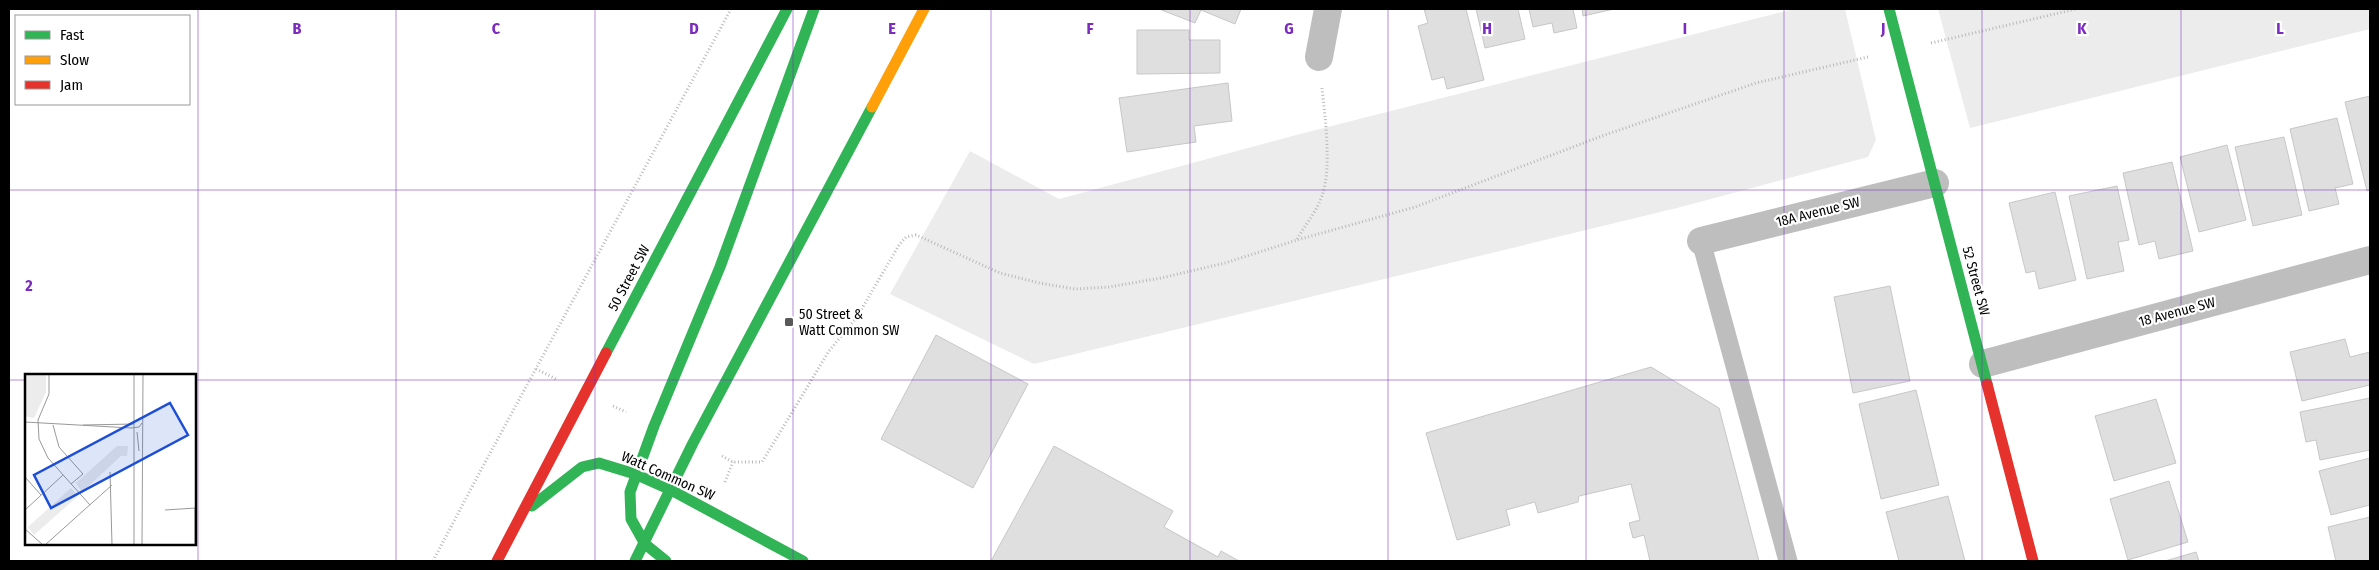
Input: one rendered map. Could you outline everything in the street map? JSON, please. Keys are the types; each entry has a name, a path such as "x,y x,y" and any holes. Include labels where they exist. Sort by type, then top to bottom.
{"main road":[{"name":"50 Street SW","path":"497,561 525,511 787,9"},
{"path":"666,561 645,544 631,519 630,492 635,474 720,267 814,9"},
{"path":"635,561 693,443 924,9"},
{"name":"52 Street SW","path":"1889,9 2033,561"},
{"name":"Watt Common SW","path":"525,511 582,467 599,463 635,474 671,490 803,561"}],"street":[{"path":"1320,57 1328,9"},
{"name":"18A Avenue SW","path":"1701,241 1934,183"},
{"name":"18 Avenue SW","path":"1983,364 2370,260"}],"lane":[{"path":"1701,241 1788,561"}],"path":[{"path":"434,561 731,9"},
{"path":"1930,44 2076,9"},
{"path":"733,462 762,462 829,351 857,317 899,245 906,237 916,235 924,237 945,249 1000,273 1039,283 1075,289 1109,287 1161,278 1224,263 1297,240 1415,207 1602,136 1756,83 1872,56"},
{"path":"1297,240 1322,195 1326,167 1326,130 1320,57"},
{"path":"536,369 558,380"}],"shaded area":[{"path":"1794,9 1845,9 1876,140 1868,157 1677,208 1034,364 890,294 970,151 1059,199 1300,134"},
{"path":"1938,9 2370,9 2370,29 1970,128"}],"building":[{"path":"1159,9 1241,9 1235,24 1201,10 1195,23"},
{"path":"1424,9 1466,9 1484,80 1447,89 1444,77 1432,80 1418,26 1428,23"},
{"path":"1476,9 1518,9 1525,39 1485,48"},
{"path":"1529,9 1573,9 1577,28 1554,33 1552,23 1533,27"},
{"path":"1582,9 1614,9 1583,16"},
{"path":"1137,30 1189,30 1189,40 1220,40 1220,73 1137,74"},
{"path":"1228,83 1232,121 1194,126 1196,142 1127,152 1119,98"},
{"path":"2370,96 2370,190 2367,191 2345,102"},
{"path":"2337,118 2353,184 2335,188 2339,204 2309,211 2290,129"},
{"path":"2284,137 2302,215 2253,226 2235,147"},
{"path":"2227,145 2246,220 2199,232 2180,157"},
{"path":"2172,162 2193,251 2159,259 2155,241 2139,245 2123,173"},
{"path":"2117,186 2129,240 2118,242 2124,271 2087,279 2069,196"},
{"path":"2055,192 2076,280 2039,289 2035,271 2026,273 2009,203"},
{"path":"1890,286 1910,381 1853,393 1834,297"},
{"path":"936,335 1028,384 973,488 881,439"},
{"path":"2345,339 2350,357 2370,352 2370,385 2302,401 2290,352"},
{"path":"1651,367 1719,408 1759,561 1650,561 1644,535 1633,538 1629,523 1640,520 1631,484 1579,496 1578,502 1538,513 1535,502 1506,510 1510,525 1457,540 1426,433"},
{"path":"1916,390 1939,485 1881,499 1859,404"},
{"path":"2370,398 2370,450 2320,460 2316,440 2306,442 2300,412"},
{"path":"2156,399 2176,463 2114,481 2095,416"},
{"path":"1054,446 1173,511 1164,527 1218,557 1221,551 1239,561 991,561"},
{"path":"2370,458 2370,505 2331,515 2319,471"},
{"path":"2169,481 2188,542 2128,560 2110,499"},
{"path":"1948,496 1965,561 1899,561 1886,512"},
{"path":"2370,517 2370,561 2336,561 2328,527"},
{"path":"2196,552 2199,561 2165,561"}],"traffic: fast":[{"path":"606,353 787,9"},
{"path":"666,561 645,544 631,519 630,492 654,426 720,267 814,9"},
{"path":"1889,9 1987,384"},
{"path":"635,561 693,443 872,107"},
{"path":"532,506 582,467 599,463 635,474 671,490 803,561"}],"traffic: slow":[{"path":"872,107 924,9"}],"traffic: jam":[{"path":"497,561 606,353"},
{"path":"1987,384 2033,561"}],"place":[{"name":"50 Street & Watt Common SW","path":"789,322"}]}
